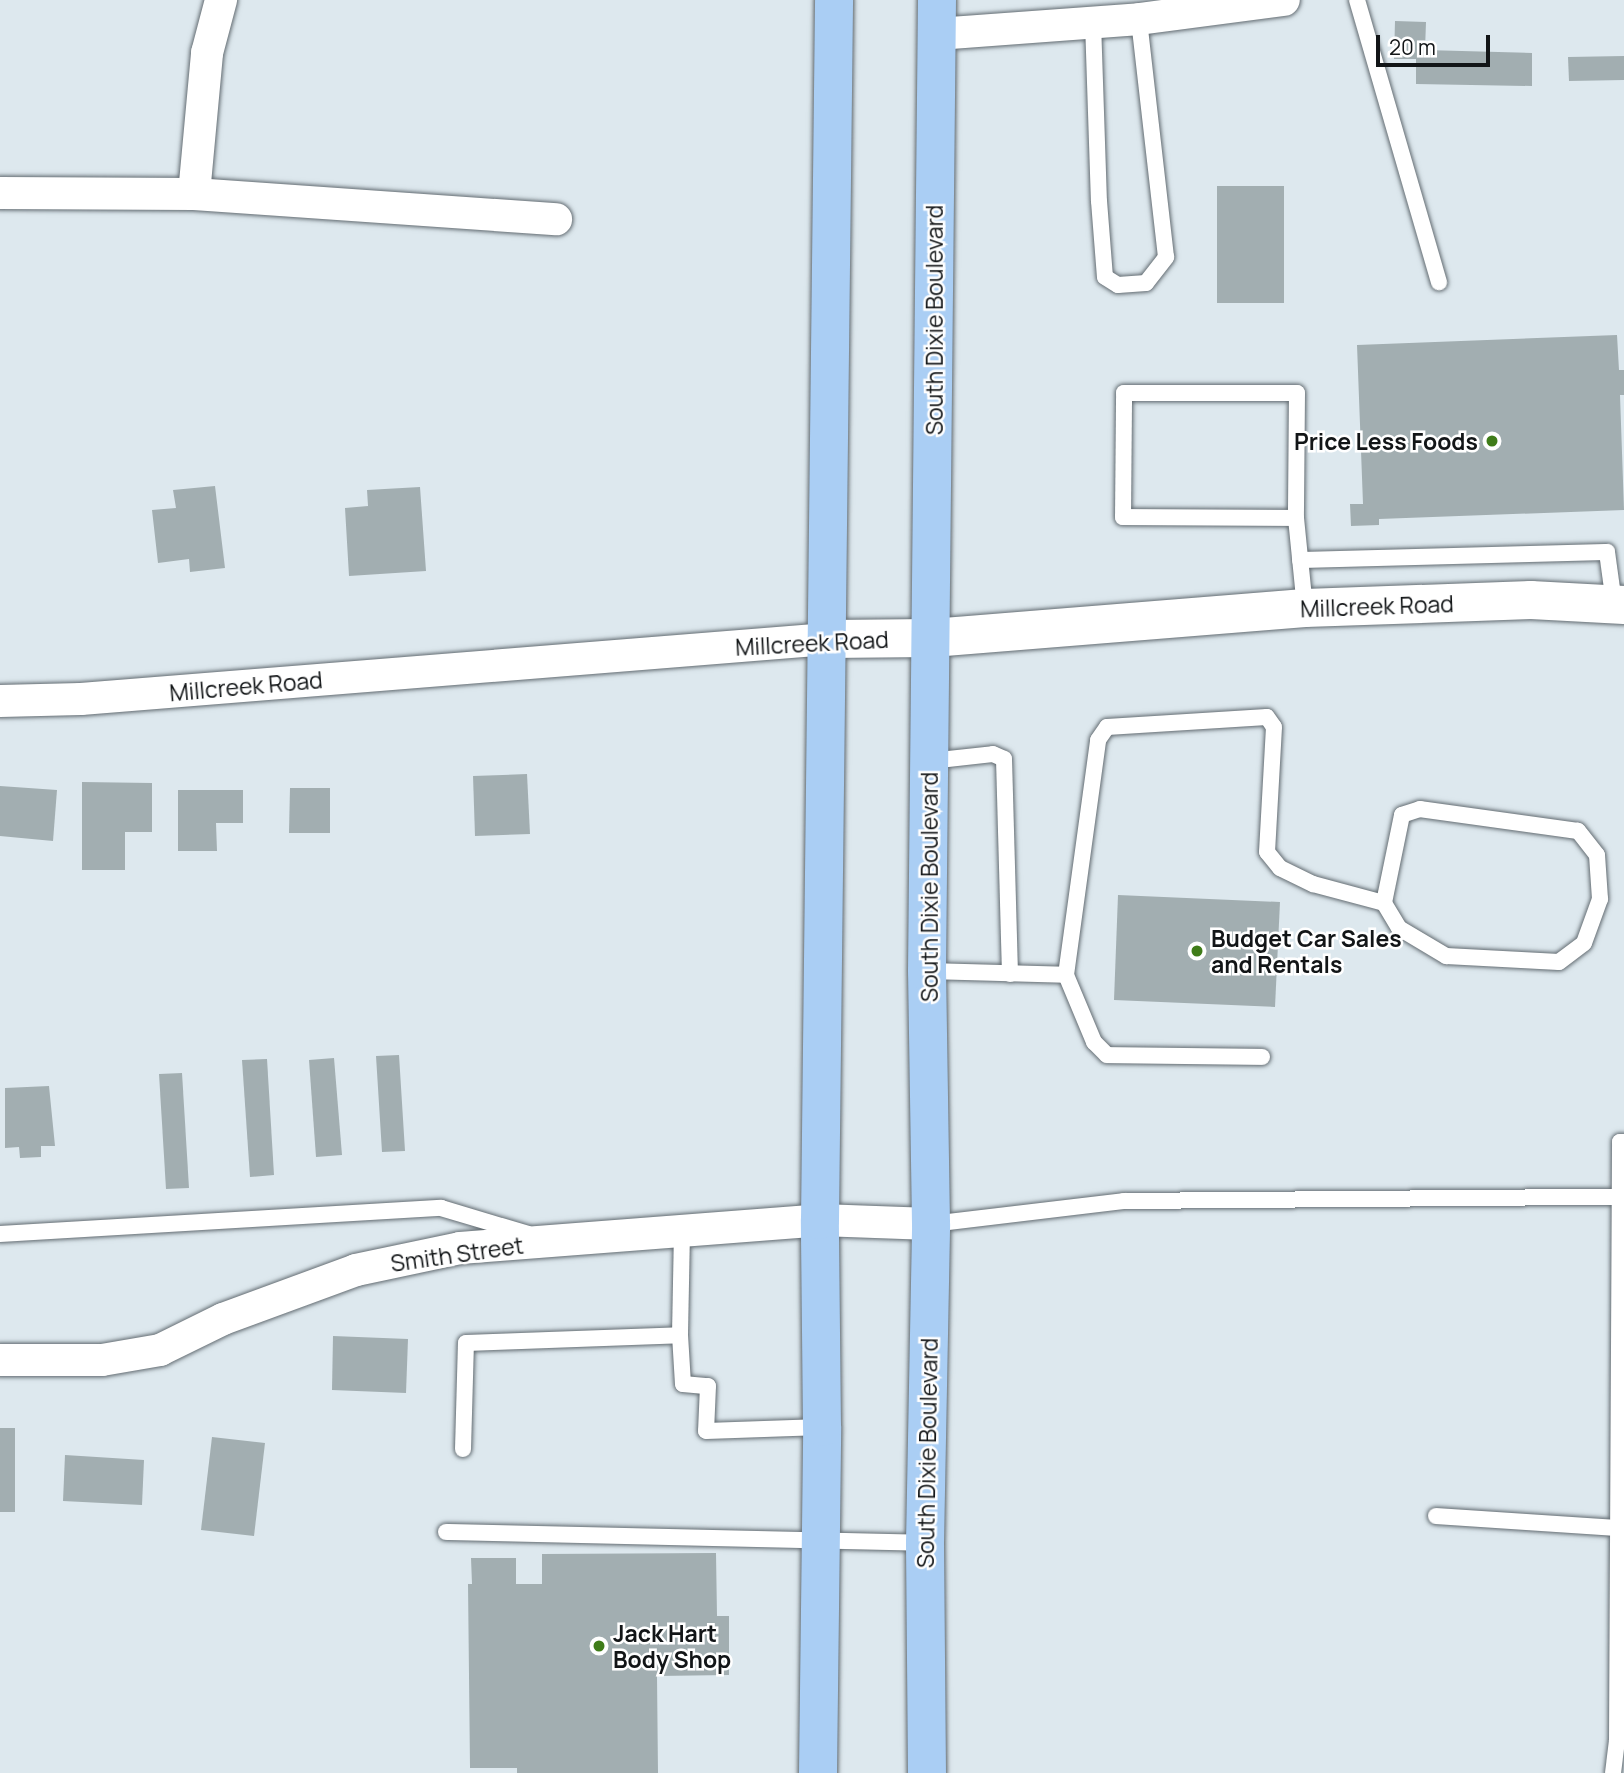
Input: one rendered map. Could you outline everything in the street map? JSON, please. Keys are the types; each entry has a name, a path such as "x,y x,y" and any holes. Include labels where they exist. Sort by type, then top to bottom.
{"highway":[{"path":"818,1773 822,1427 820,1220 834,0"},
{"name":"South Dixie Boulevard","path":"927,1773 925,1543 931,1224 927,971 937,17"}],"street":[{"path":"194,194 206,53 220,0"},
{"path":"937,17 1093,22 1139,19 1284,0"},
{"path":"0,193 194,194 556,219"},
{"name":"Millcreek Road","path":"0,701 81,699 828,639 932,638 1305,608 1531,600 1619,604"},
{"name":"Smith Street","path":"0,1360 102,1360 160,1350 223,1319 356,1270 460,1248 820,1220 931,1224"}],"lane":[{"path":"1357,0 1439,282"},
{"path":"1093,22 1099,201 1105,277 1118,285 1146,283 1166,257 1139,19"},
{"path":"1296,518 1123,517 1124,393 1297,393 1296,518 1305,608"},
{"path":"1300,560 1607,552 1619,604"},
{"path":"1262,1057 1107,1055 1094,1042 1066,975 1098,740 1107,727 1267,717 1274,727 1267,852 1280,868 1313,884 1384,903 1399,928 1446,956 1559,962 1584,943 1600,899 1597,855 1578,831 1420,809 1402,815 1384,903"},
{"path":"930,761 993,754 1004,759 1010,974"},
{"path":"927,971 1066,975"},
{"path":"1613,1773 1617,1741 1621,1612 1617,1528 1620,1142 1624,1142"},
{"path":"931,1224 1124,1201 1621,1197"},
{"path":"0,1234 441,1208 550,1241"},
{"path":"682,1231 680,1335 683,1384 708,1386 706,1431 822,1427"},
{"path":"463,1449 466,1343 680,1335"},
{"path":"1436,1516 1617,1528"},
{"path":"446,1532 925,1543"}],"building":[{"path":"1395,21 1426,22 1425,50 1532,53 1532,86 1416,84 1416,59 1394,59"},
{"path":"1624,56 1624,80 1569,81 1568,57"},
{"path":"1217,186 1284,186 1284,303 1217,303"},
{"name":"Price Less Foods","path":"1617,335 1619,370 1624,370 1624,395 1620,395 1624,510 1379,519 1379,525 1351,526 1350,504 1363,504 1357,345"},
{"path":"215,486 225,568 190,572 189,559 158,563 152,510 176,508 173,490"},
{"path":"420,487 426,571 349,576 345,508 368,506 367,490"},
{"path":"527,774 530,834 475,836 473,776"},
{"path":"82,782 152,783 152,832 125,832 125,870 82,870"},
{"path":"0,786 57,790 53,841 0,836"},
{"path":"290,788 330,788 330,833 289,833"},
{"path":"178,790 243,790 243,823 216,823 217,851 178,851"},
{"name":"Budget Car Sales and Rentals","path":"1118,895 1280,902 1275,1007 1114,1000"},
{"path":"399,1055 405,1151 382,1152 376,1056"},
{"path":"334,1058 342,1155 316,1157 309,1060"},
{"path":"267,1059 274,1175 250,1177 242,1060"},
{"path":"182,1073 189,1188 166,1189 159,1074"},
{"path":"49,1086 55,1146 41,1146 41,1157 20,1158 19,1147 5,1148 5,1088"},
{"path":"333,1336 408,1339 406,1393 332,1390"},
{"path":"0,1428 15,1428 15,1512 0,1512"},
{"path":"212,1437 265,1443 254,1536 201,1530"},
{"path":"65,1455 144,1460 142,1505 63,1501"},
{"name":"Jack Hart Body Shop","path":"716,1553 717,1616 729,1616 729,1675 657,1676 658,1773 517,1773 517,1768 470,1768 468,1584 472,1584 471,1558 516,1558 516,1584 542,1584 542,1554"}],"place":[{"name":"Price Less Foods","path":"1492,441"},
{"name":"Budget Car Sales and Rentals","path":"1197,951"},
{"name":"Jack Hart Body Shop","path":"599,1646"}]}
